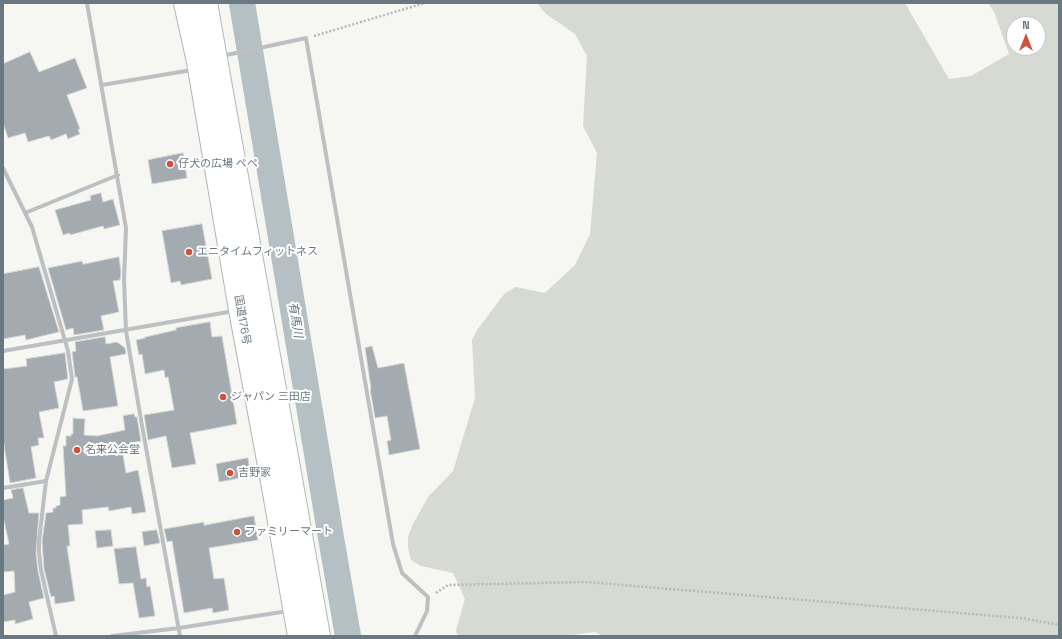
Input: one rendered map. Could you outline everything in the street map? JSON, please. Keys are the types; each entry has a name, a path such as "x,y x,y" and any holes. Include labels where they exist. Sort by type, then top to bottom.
{"highway":[{"name":"国道176号","path":"185,3 208,61 304,609 299,636"},
{"name":"国道176号","path":"206,3 208,61 240,310 273,487 304,609 319,636"}],"street":[{"path":"87,3 126,228 124,280 126,330 180,636"},
{"path":"102,85 306,38 393,544 402,573 428,597 427,611 416,636"},
{"path":"3,168 32,227 68,351 72,379 46,481 39,553 56,636"},
{"path":"25,213 118,175"},
{"path":"3,351 240,310"},
{"path":"3,488 46,481"},
{"path":"112,636 179,628 304,609"}],"path":[{"path":"306,38 425,3"},
{"path":"428,597 448,585 586,582 1021,618 1059,625"}],"shaded area":[{"path":"537,3 905,3 949,79 971,76 1006,56 1046,56 1046,16 1006,16 1006,46 994,12 988,3 1059,3 1059,636 603,636 595,632 571,636 458,636 456,630 465,599 453,573 421,566 411,560 408,548 408,537 412,526 428,497 453,471 475,398 472,340 477,330 505,293 516,287 545,293 575,265 590,234 597,153 583,126 587,56 575,34 546,14"}],"building":[{"path":"30,52 39,72 75,58 87,88 67,95 80,129 78,130 80,134 68,139 66,134 51,140 49,136 28,142 25,133 8,138 3,123 3,64"},
{"path":"183,153 187,178 152,184 148,160"},
{"path":"101,193 103,202 113,199 120,225 104,229 103,226 70,235 70,233 63,235 55,210 91,200 90,196"},
{"path":"202,224 212,279 181,285 180,281 171,283 162,231"},
{"path":"119,257 121,272 120,280 113,281 119,312 101,316 104,330 74,335 73,328 66,330 48,268 82,261 83,264"},
{"path":"39,267 59,332 26,340 25,335 3,339 3,274"},
{"path":"210,322 212,337 222,336 237,424 190,433 196,464 172,468 166,436 148,440 144,415 174,410 168,377 165,378 164,370 145,374 142,354 139,355 136,340 176,330 176,328"},
{"path":"105,337 106,344 117,342 125,348 126,354 110,357 118,406 83,411 77,377 75,377 72,352 76,351 75,342"},
{"path":"372,346 378,368 404,363 420,449 389,455 387,441 391,440 387,416 375,418 370,389 365,348"},
{"path":"65,353 68,379 54,382 59,408 39,412 44,438 38,438 39,445 31,447 36,478 10,483 3,439 3,369 27,366 26,359"},
{"path":"134,414 135,417 137,417 141,441 132,443 133,447 122,449 126,473 138,470 146,512 132,514 131,507 109,511 108,507 82,510 83,524 68,525 70,546 67,546 75,601 55,604 54,596 51,597 44,569 42,541 46,513 53,512 53,508 60,505 60,497 66,496 63,446 66,446 66,436 71,436 71,434 73,434 73,418 85,419 84,435 97,436 125,430 123,416"},
{"path":"248,458 251,476 219,482 216,464"},
{"path":"23,488 29,513 39,513 36,553 44,598 29,602 33,619 15,624 15,620 3,622 3,595 15,592 14,571 3,572 3,545 9,544 3,516 3,500 13,498 11,490"},
{"path":"254,516 258,540 209,548 214,579 224,578 229,610 213,613 212,608 184,613 172,541 167,542 164,529 204,522 204,525"},
{"path":"111,530 113,546 97,548 95,531"},
{"path":"157,530 160,543 144,546 142,532"},
{"path":"136,547 141,579 146,578 147,587 150,586 155,616 139,618 133,583 119,584 114,549"}],"waterway":[{"name":"有馬川","path":"242,3 348,636"}],"place":[{"name":"仔犬の広場 ペペ","path":"170,164"},
{"name":"エニタイムフィットネス","path":"189,252"},
{"name":"ジャパン 三田店","path":"223,397"},
{"name":"名来公会堂","path":"77,450"},
{"name":"吉野家","path":"230,473"},
{"name":"ファミリーマート","path":"237,532"}]}
